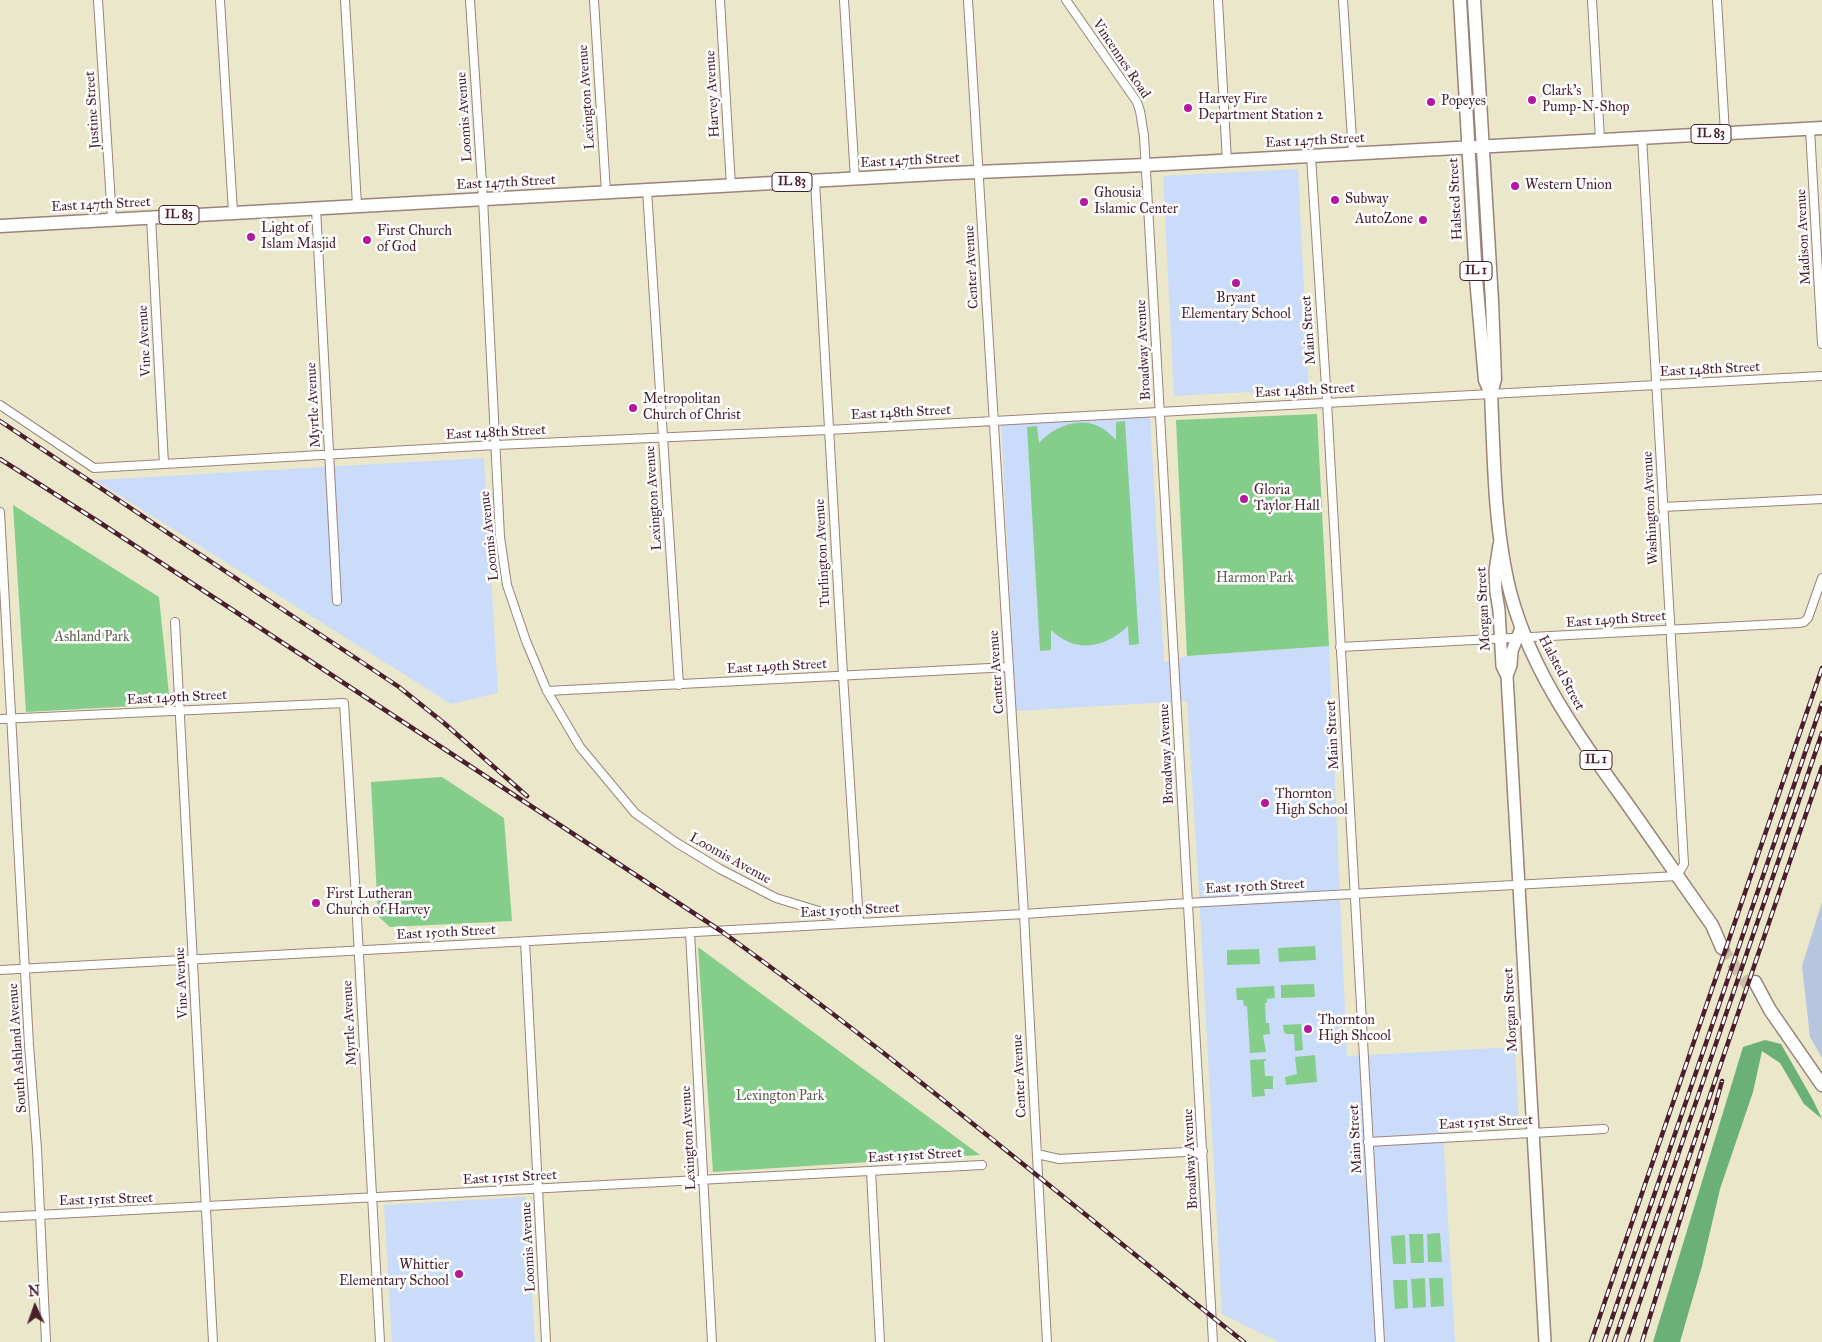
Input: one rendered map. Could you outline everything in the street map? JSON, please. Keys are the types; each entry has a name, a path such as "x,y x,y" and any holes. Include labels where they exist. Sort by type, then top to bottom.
{"main road":[{"name":"Halsted Street","path":"1460,0 1483,362 1485,380 1491,394"},
{"name":"Halsted Street","path":"1474,0 1492,286 1495,379 1491,394 1500,540 1507,579 1521,634 1557,702 1724,944"},
{"name":"East 147th Street","path":"0,226 358,205 1816,129"},
{"path":"1754,987 1822,1085"}],"street":[{"name":"Justine Street","path":"98,0 112,219"},
{"path":"220,0 233,212"},
{"path":"345,0 358,205"},
{"name":"Loomis Avenue","path":"470,0 500,537 507,585 526,641 548,691 580,747 635,813 677,843 720,869 776,898 859,923"},
{"name":"Lexington Avenue","path":"594,0 606,192"},
{"name":"Harvey Avenue","path":"720,0 731,186"},
{"path":"844,0 856,179"},
{"name":"Center Avenue","path":"968,0 1024,914 1047,1342"},
{"name":"Vincennes Road","path":"1066,0 1137,102 1144,136 1146,165"},
{"path":"1218,0 1227,160"},
{"path":"1343,0 1353,154"},
{"path":"1592,0 1600,139"},
{"path":"1718,0 1726,133"},
{"name":"Madison Avenue","path":"1816,129 1822,344"},
{"name":"Washington Avenue","path":"1642,137 1684,864 1677,876"},
{"name":"Main Street","path":"1311,156 1380,1342"},
{"name":"Broadway Avenue","path":"1146,165 1213,1342"},
{"name":"Turlington Avenue","path":"815,181 828,430 859,923"},
{"name":"Lexington Avenue","path":"647,190 678,685"},
{"name":"Myrtle Avenue","path":"316,208 337,601"},
{"name":"Vine Avenue","path":"151,217 164,464"},
{"name":"East 148th Street","path":"0,404 94,468 496,445 828,430 1822,376"},
{"path":"1663,507 1822,499"},
{"name":"South Ashland Avenue","path":"0,512 25,969 38,1149 46,1342"},
{"name":"Morgan Street","path":"1500,540 1495,572 1502,666 1507,676"},
{"name":"East 149th Street","path":"1340,648 1500,639 1521,634 1804,622 1808,618 1822,578"},
{"name":"Vine Avenue","path":"175,622 213,1342"},
{"name":"Morgan Street","path":"1521,634 1511,656 1511,665 1507,676 1546,1342"},
{"name":"East 149th Street","path":"548,691 1009,667"},
{"name":"Myrtle Avenue","path":"344,703 380,1342"},
{"name":"East 149th Street","path":"0,718 344,703"},
{"name":"East 150th Street","path":"0,970 1677,876"},
{"name":"Lexington Avenue","path":"690,932 712,1342"},
{"name":"Loomis Avenue","path":"525,942 546,1342"},
{"name":"East 151st Street","path":"1368,1142 1604,1129"},
{"path":"1037,1154 1059,1159 1203,1152"},
{"name":"East 151st Street","path":"0,1217 982,1165"},
{"path":"871,1171 880,1342"}],"shaded area":[{"name":"Bryant Elementary School","path":"1298,169 1309,389 1174,396 1163,176"},
{"name":"Thornton High School","path":"1150,415 1164,662 1187,656 1329,646 1347,1056 1515,1047 1519,1125 1443,1130 1455,1342 1279,1342 1222,1314 1187,701 1016,711 1001,423"},
{"path":"484,458 498,693 451,704 95,480"},
{"path":"1822,902 1822,1058 1810,1037 1802,966"},
{"name":"Whittier Elementary School","path":"526,1197 535,1342 392,1342 384,1205"}],"green space":[{"name":"Harmon Park","path":"1317,414 1329,646 1187,656 1176,420"},
{"path":"1125,421 1139,644 1129,645 1128,626 1110,639 1090,645 1070,643 1051,630 1051,650 1040,651 1027,427 1037,426 1039,443 1051,432 1075,423 1092,424 1100,427 1116,440 1116,422"},
{"name":"Ashland Park","path":"13,505 159,597 170,704 26,712"},
{"path":"442,777 504,818 512,921 390,927 378,916 371,782"},
{"path":"1315,946 1316,960 1279,962 1278,948"},
{"name":"Lexington Park","path":"698,947 980,1155 713,1172"},
{"path":"1259,949 1260,964 1227,965 1227,950"},
{"path":"1314,984 1315,997 1281,998 1281,985"},
{"path":"1274,986 1275,998 1267,999 1267,1003 1265,1003 1266,1023 1269,1023 1270,1034 1263,1035 1266,1052 1250,1053 1247,1006 1244,1006 1243,1000 1237,1000 1236,988"},
{"path":"1301,1024 1303,1050 1295,1051 1294,1034 1286,1034 1283,1025"},
{"path":"1765,1040 1781,1044 1822,1119 1804,1104 1780,1063 1762,1051 1753,1092 1720,1189 1702,1266 1680,1342 1653,1342 1743,1047"},
{"path":"1315,1055 1317,1082 1286,1085 1285,1077 1297,1074 1295,1057"},
{"path":"1266,1059 1264,1061 1265,1076 1273,1076 1273,1089 1264,1089 1265,1096 1252,1097 1250,1060"},
{"path":"1440,1233 1442,1262 1428,1262 1427,1234"},
{"path":"1409,1234 1423,1234 1424,1263 1411,1263"},
{"path":"1405,1235 1406,1264 1393,1264 1391,1236"},
{"path":"1425,1278 1426,1307 1413,1308 1411,1279"},
{"path":"1429,1278 1443,1278 1444,1306 1431,1307"},
{"path":"1393,1280 1407,1280 1408,1308 1395,1309"}],"tunnel":[{"path":"1722,948 1752,991"}],"railway":[{"path":"0,421 399,687 444,723 527,796"},
{"path":"0,459 99,522 721,931 920,1081 1244,1342"},
{"path":"1591,1342 1822,668"},
{"path":"1604,1342 1822,703"},
{"path":"1614,1342 1822,733"},
{"path":"1626,1342 1822,767"},
{"path":"1642,1342 1722,1081"}],"place":[{"name":"Clark's Pump-N-Shop","path":"1532,100"},
{"name":"Popeyes","path":"1431,102"},
{"name":"Harvey Fire Department Station 2","path":"1188,108"},
{"name":"Western Union","path":"1515,186"},
{"name":"Subway","path":"1335,200"},
{"name":"Ghousia Islamic Center","path":"1084,202"},
{"name":"AutoZone","path":"1423,220"},
{"name":"Light of Islam Masjid","path":"251,237"},
{"name":"First Church of God","path":"367,240"},
{"name":"Bryant Elementary School","path":"1236,283"},
{"name":"Metropolitan Church of Christ","path":"633,408"},
{"name":"Gloria Taylor Hall","path":"1244,499"},
{"name":"Thornton High School","path":"1265,803"},
{"name":"First Lutheran Church of Harvey","path":"316,903"},
{"name":"Thornton High Shcool","path":"1308,1029"},
{"name":"Whittier Elementary School","path":"459,1274"}]}
